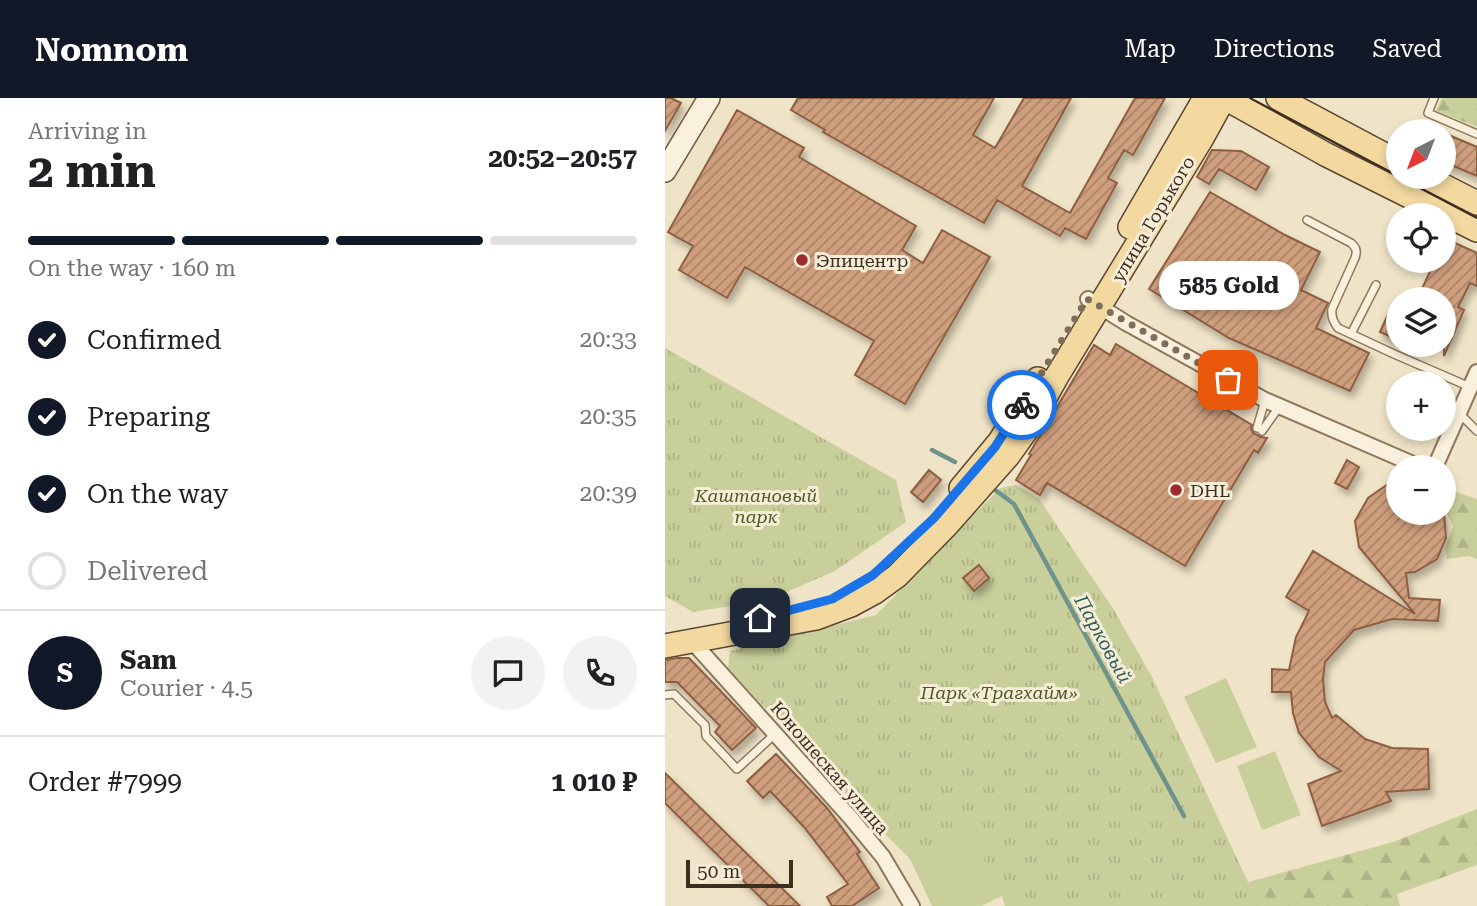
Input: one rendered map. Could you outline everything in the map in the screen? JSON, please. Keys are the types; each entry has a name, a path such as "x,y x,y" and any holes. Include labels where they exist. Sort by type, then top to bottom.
{"main road":[{"name":"улица Горького","path":"681,636 720,637 836,612 875,592 897,576 947,525 1005,460 1030,425 1205,98"},
{"name":"улица Горького","path":"665,646 681,636 832,599 873,575 934,518 995,447 1094,303 1202,138 1225,98"},
{"path":"1225,98 1325,153 1477,230"},
{"path":"1277,98 1386,156"},
{"path":"1450,189 1477,203"}],"street":[{"path":"665,171 705,105"},
{"path":"1094,303 1265,400 1392,455"},
{"path":"1441,455 1477,372"},
{"name":"Юношеская улица","path":"681,636 710,661 850,817 883,857 912,906"},
{"path":"710,661 720,637"}],"lane":[{"path":"1434,98 1428,113 1477,134"},
{"path":"1307,220 1356,247 1357,253 1332,309 1331,316 1338,328 1471,387"},
{"path":"1351,334 1376,285"},
{"path":"1265,400 1260,430 1279,407"},
{"path":"1459,413 1477,431"},
{"path":"665,695 674,694 705,725 706,736 737,769 775,734"}],"green space":[{"path":"1442,98 1477,98 1477,127 1436,111"},
{"name":"Каштановый парк","path":"665,348 896,480 906,522 835,571 768,600 693,612 665,596"},
{"name":"Парк «Трагхайм»","path":"1016,485 1039,499 1114,610 1152,677 1248,882 1263,906 1005,906 969,830 910,859 728,668 730,651 876,615 1000,488"},
{"path":"1456,492 1477,499 1477,559 1469,556 1447,559 1445,548 1453,526 1456,525"},
{"path":"1226,678 1257,747 1216,763 1184,697"},
{"path":"1275,751 1301,815 1262,830 1237,766"},
{"path":"1477,809 1477,865 1397,894 1400,906 1263,906 1248,882 1393,842"},
{"path":"969,830 1002,896 981,906 932,906 910,859"}],"building":[{"path":"665,98 681,103 665,131"},
{"path":"798,98 994,98 973,135 995,148 1024,98 1071,98 1022,186 1070,213 1135,98 1165,98 1133,155 1124,150 1108,178 1117,183 1086,239 1065,228 1060,236 997,200 984,223 823,132 825,130 791,110"},
{"name":"Эпицентр","path":"737,110 804,148 799,157 916,226 902,250 923,263 942,230 990,257 905,404 855,375 874,341 745,267 727,298 679,270 693,246 668,232"},
{"path":"1456,138 1477,147 1477,176 1456,167"},
{"path":"1212,150 1241,151 1269,167 1256,190 1219,169 1209,184 1197,177"},
{"path":"1210,192 1320,252 1301,290 1328,303 1316,328 1369,353 1350,391 1229,338 1149,289"},
{"path":"1456,243 1477,253 1477,286 1470,283 1458,307 1464,310 1456,328 1456,287 1423,287 1429,273 1456,273"},
{"path":"1386,318 1386,335 1380,332"},
{"path":"1116,344 1252,425 1253,433 1267,438 1258,453 1254,450 1185,566 1047,483 1040,495 1016,480 1094,345 1110,355"},
{"path":"1347,460 1359,467 1347,489 1335,483"},
{"path":"929,470 941,480 923,502 911,492"},
{"path":"1386,485 1386,525 1445,525 1446,538 1437,559 1415,572 1406,573 1409,598 1440,600 1438,621 1392,619 1354,630 1325,662 1325,702 1332,718 1336,715 1365,739 1392,748 1428,749 1429,789 1386,792 1391,801 1322,826 1308,784 1341,771 1319,757 1299,733 1291,692 1272,692 1272,669 1289,670 1296,637 1309,611 1286,597 1313,551 1415,614 1359,547 1355,521 1368,498"},
{"path":"979,565 989,578 974,591 963,578"},
{"path":"689,658 756,728 732,750 715,732 720,726 677,682 665,682 665,660"},
{"path":"776,754 827,808 860,852 857,854 879,888 852,906 832,906 827,897 848,884 804,827 770,791 763,798 747,781"},
{"path":"665,773 800,906 769,906 665,803"}],"waterway":[{"name":"Парковый","path":"932,450 955,462"},
{"name":"Парковый","path":"991,487 1014,504 1184,816"}],"tram line":[{"path":"1250,98 1386,170"},
{"path":"1422,189 1477,218"}],"way so far":[{"path":"1022,405 1087,299 1228,380"}],"place":[{"name":"Эпицентр","path":"802,260"},
{"name":"585 Gold","path":"1228,380"},
{"name":"DHL","path":"1176,490"}],"route":[{"path":"760,618 832,599 873,575 934,518 995,447 1022,405"}]}
